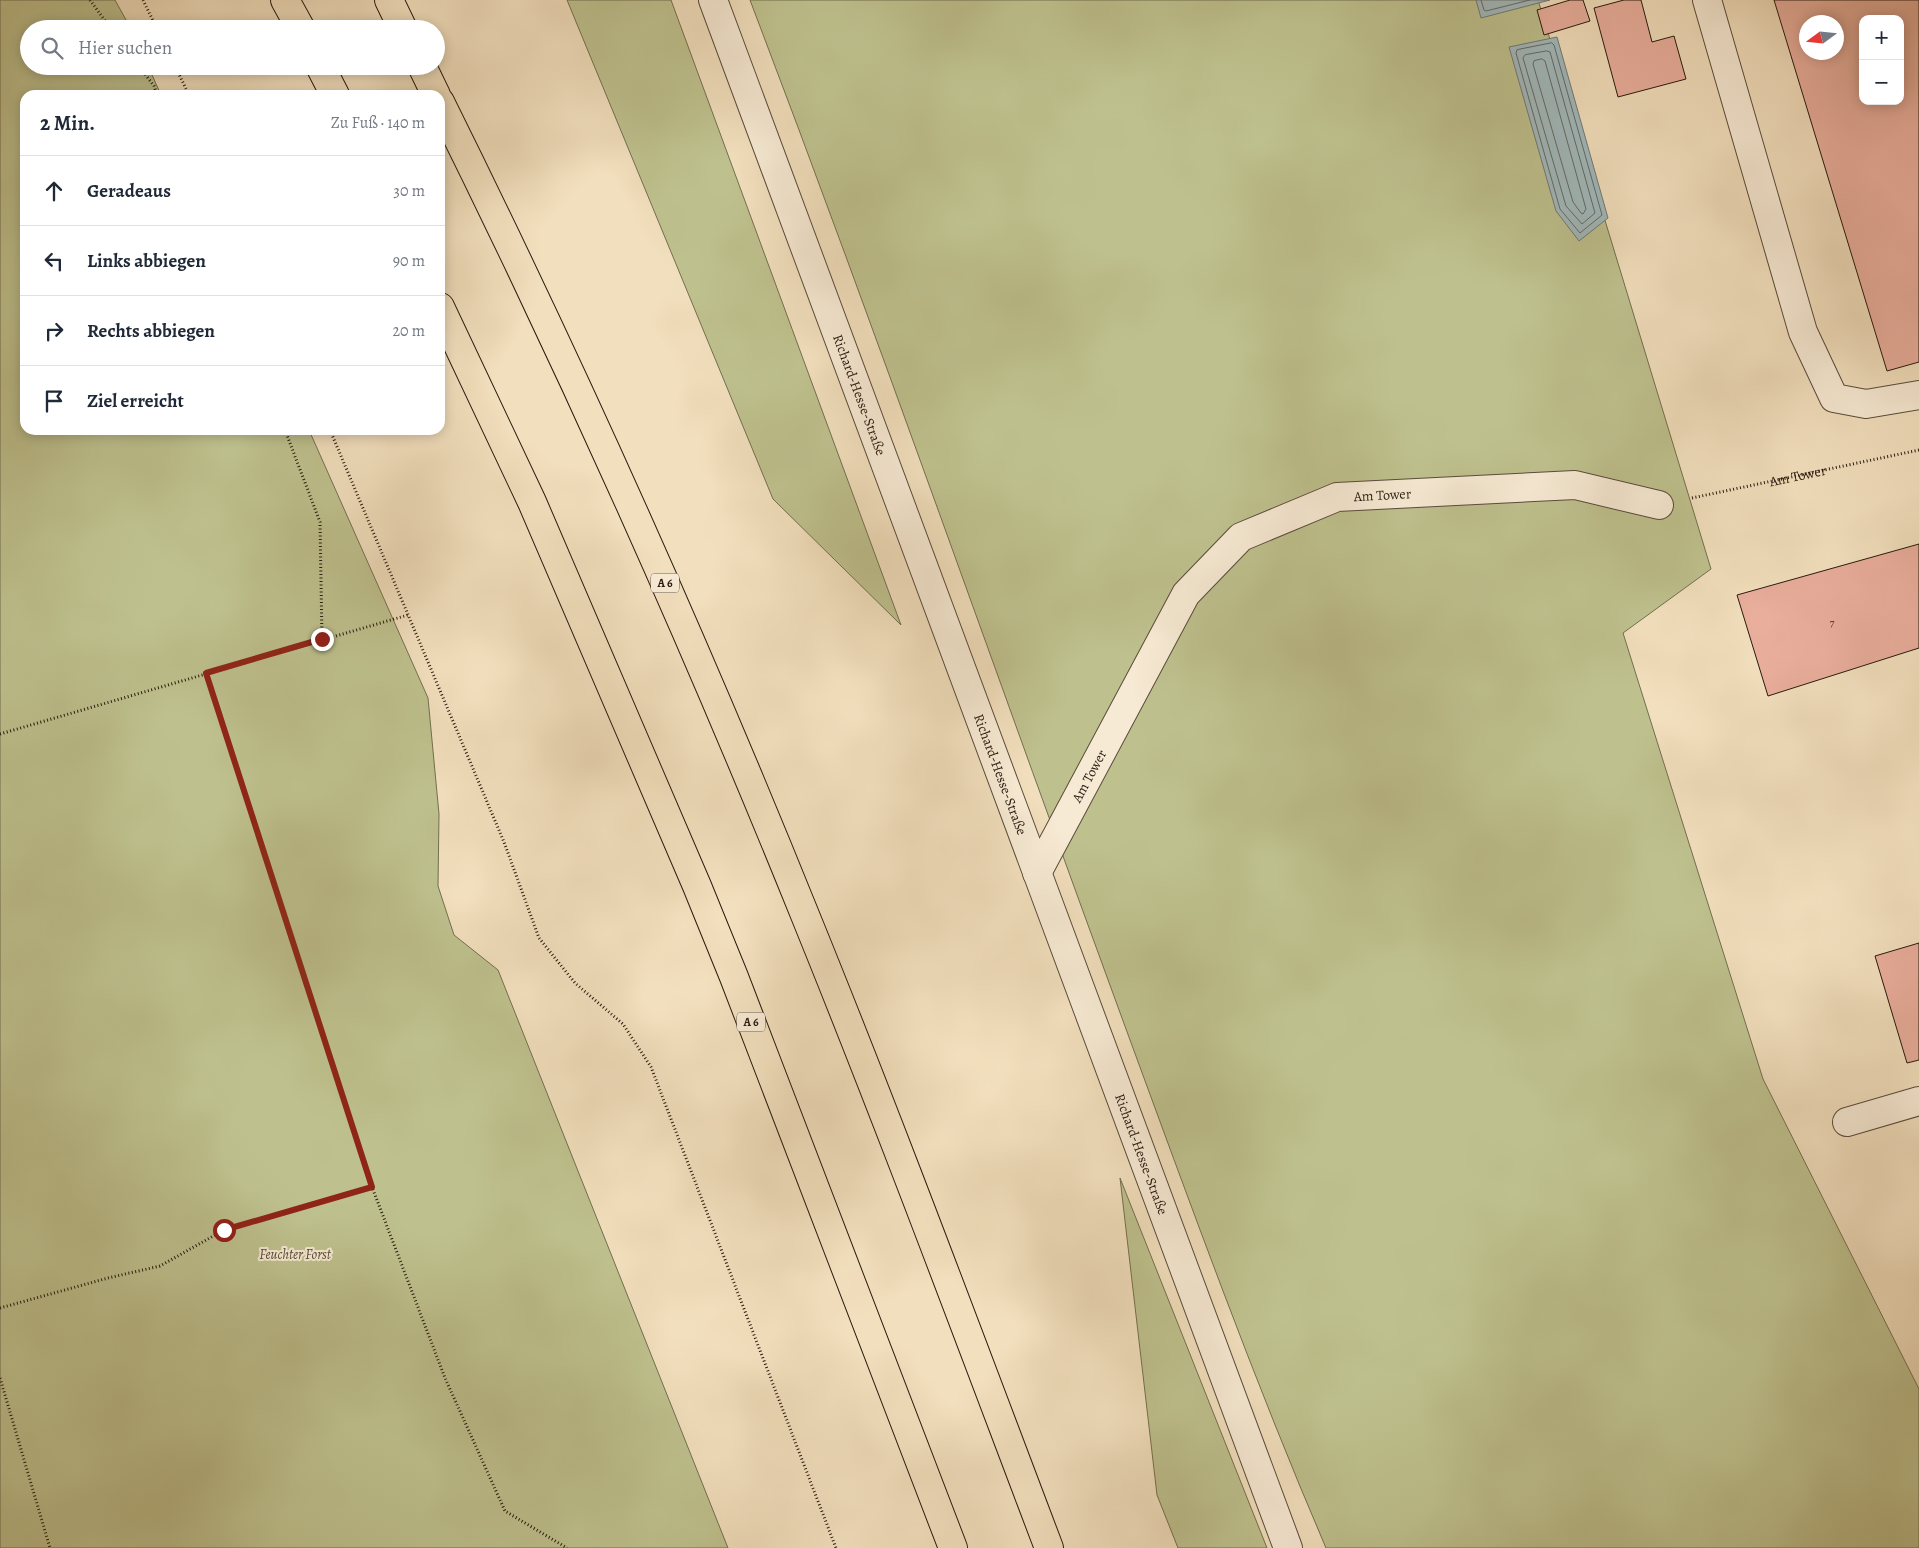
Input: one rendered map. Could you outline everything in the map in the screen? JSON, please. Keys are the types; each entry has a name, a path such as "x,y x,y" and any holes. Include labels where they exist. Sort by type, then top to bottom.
{"highway":[{"path":"285,0 295,20"},
{"path":"389,0 399,20"},
{"path":"324,75 332,90"},
{"path":"426,75 434,90"},
{"name":"A 6","path":"445,112 594,424 728,728 806,916 868,1074 1049,1548"},
{"name":"A 6","path":"445,318 532,502 697,886 734,977 953,1548"}],"street":[{"name":"Richard-Hesse-Straße","path":"713,0 1288,1548"},
{"path":"1706,0 1803,332 1834,398 1866,404 1919,395"},
{"name":"Am Tower","path":"1037,873 1186,594 1242,537 1337,496 1575,485 1659,506"},
{"path":"1846,1122 1919,1101"}],"path":[{"path":"90,0 104,20"},
{"path":"143,0 153,20"},
{"path":"146,75 155,90"},
{"path":"179,75 187,90"},
{"path":"287,435 320,522 322,639"},
{"path":"332,435 504,842 539,938 575,983 623,1024 652,1067 836,1548"},
{"name":"Am Tower","path":"1659,506 1919,450"},
{"path":"0,734 408,615"},
{"path":"206,673 372,1187 445,1378 505,1511 567,1548"},
{"path":"0,1308 108,1278 160,1266 224,1230 372,1187"},
{"path":"0,1378 50,1548"}],"green space":[{"name":"Feuchter Forst","path":"0,0 115,0 126,20 20,20 20,75 152,75 159,90 20,90 20,435 311,435 428,698 439,814 438,886 454,935 498,970 728,1548 0,1548"},
{"path":"567,0 671,0 901,625 773,499"},
{"path":"750,0 1538,0 1711,569 1623,633 1763,1079 1919,1389 1919,1548 1326,1548 1273,1420 1198,1225 846,256"},
{"path":"1120,1178 1267,1548 1178,1548 1157,1495"}],"water":[{"path":"1476,0 1550,0 1481,18"},
{"path":"1557,37 1608,218 1579,241 1556,211 1509,47"}],"building":[{"path":"1570,0 1583,0 1590,21 1544,35 1537,10"},
{"path":"1624,0 1641,0 1652,42 1674,36 1686,79 1618,97 1594,8"},
{"path":"1774,0 1919,0 1919,362 1887,371"},
{"path":"1919,544 1919,648 1768,696 1737,595"},
{"path":"1919,943 1919,1060 1907,1063 1875,956"}],"route":[{"path":"224,1230 372,1187 206,673 322,639"}]}
